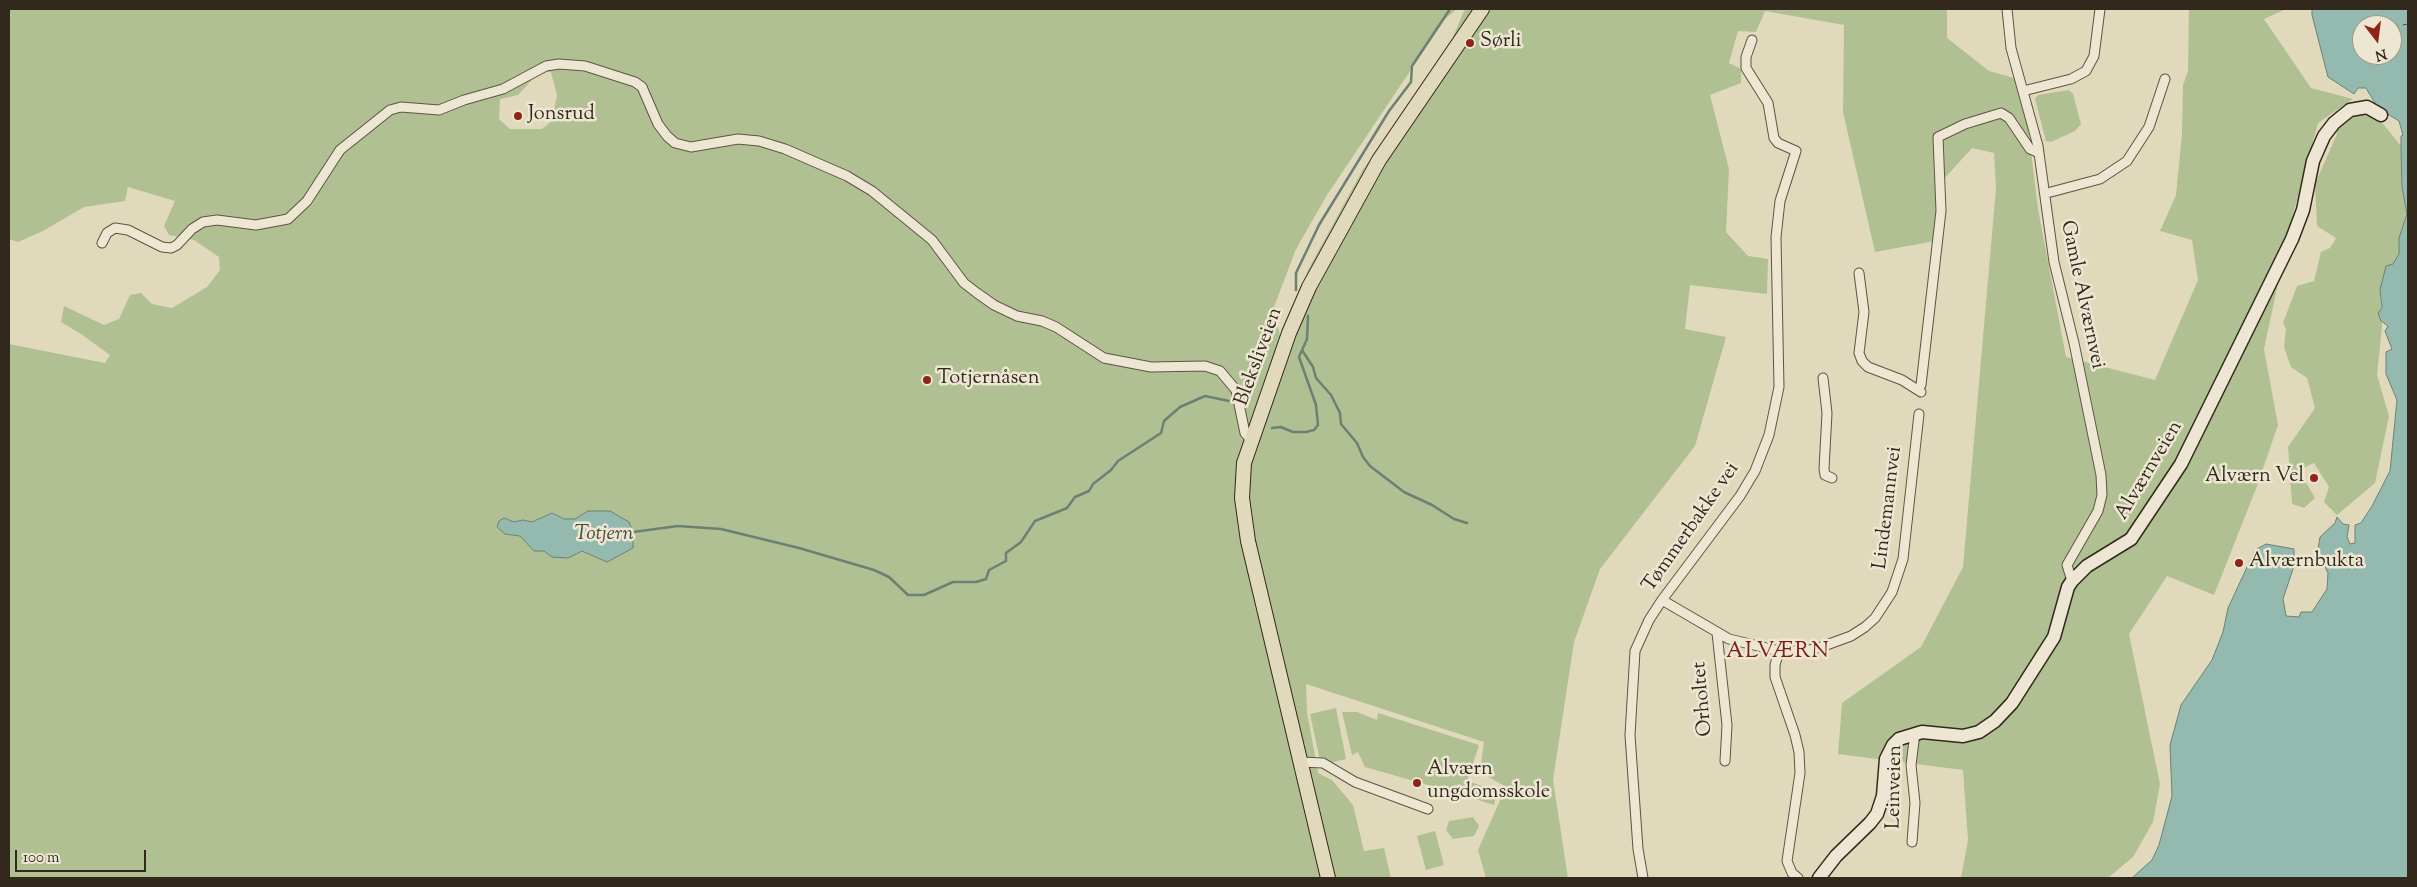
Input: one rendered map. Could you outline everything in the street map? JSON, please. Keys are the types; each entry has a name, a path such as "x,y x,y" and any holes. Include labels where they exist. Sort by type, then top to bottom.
{"main road":[{"name":"Bleksliveien","path":"1328,878 1245,526 1242,504 1242,476 1251,440 1294,320 1321,265 1379,160 1482,9"},
{"name":"Alværnveien","path":"1915,733 1970,735 1986,728 2001,716 2023,688 2054,637 2072,581 2087,566 2131,539 2181,464 2292,239 2302,214 2313,161 2329,128 2342,116 2356,108 2367,107 2381,115"},
{"path":"1819,878 1836,856 1870,824 1877,814 1884,796 1885,764 1888,753 1899,739 1915,733"}],"street":[{"name":"Gamle Alværnvei","path":"2007,9 2011,48 2039,154 2054,262 2074,343 2102,488 2094,521 2068,562 2067,570 2072,581"},
{"path":"2023,91 2071,79 2086,71 2094,56 2100,9"},
{"name":"Tømmerbakke vei","path":"1642,878 1636,832 1630,735 1631,686 1635,651 1649,620 1662,600 1749,481 1765,448 1776,410 1779,375 1776,237 1780,201 1796,151 1778,143 1774,138 1768,103 1746,68 1746,57 1752,40"},
{"path":"102,243 107,233 115,228 133,232 162,247 171,248 177,245 192,229 204,222 217,220 256,224 288,220 307,201 340,150 390,110 401,107 439,110 464,100 503,89 546,66 559,64 585,66 635,82 642,87 658,124 675,143 691,147 738,139 759,141 786,149 847,176 872,191 932,240 971,288 994,305 1009,312 1056,327 1104,358 1151,366 1205,366 1220,371 1236,390 1245,433 1251,440"},
{"path":"2051,192 2100,179 2127,161 2147,132 2165,79"},
{"path":"1859,273 1864,312 1859,353 1862,361 1868,368 1921,389 1941,211 1938,137 1965,124 2001,113 2009,118 2030,150 2039,154"},
{"path":"1823,378 1827,413 1824,473 1832,478"},
{"name":"Lindemannvei","path":"1778,651 1806,651 1851,636 1875,618 1892,592 1903,559 1919,414"},
{"name":"Orholtet","path":"1662,600 1729,639 1778,651"},
{"name":"Orholtet","path":"1717,633 1727,717 1725,761"},
{"path":"1778,651 1774,665 1775,677 1796,735 1799,752 1800,773 1787,861 1792,873 1798,878"},
{"name":"Leinveien","path":"1912,842 1915,803 1911,765 1915,733"},
{"path":"1301,762 1323,763 1355,782 1428,809"}],"green space":[{"path":"9,9 1457,9 1445,19 1327,195 1296,249 1274,307 1280,336 1309,268 1362,171 1452,39 1465,9 1947,9 1947,38 1989,71 2014,78 2027,119 2038,209 2066,357 2155,380 2198,280 2192,240 2160,231 2176,195 2182,134 2183,85 2188,71 2189,9 2286,9 2264,19 2311,88 2353,99 2318,123 2292,218 2264,349 2278,425 2257,486 2214,595 2167,576 2129,634 2160,784 2153,822 2133,857 2108,878 1961,878 1968,840 1963,770 1838,754 1842,703 1921,647 1963,567 1996,188 1994,153 1972,148 1943,180 1935,241 1875,252 1843,112 1844,25 1765,11 1756,32 1738,31 1729,63 1741,69 1741,83 1710,95 1729,169 1726,232 1748,256 1768,259 1767,294 1690,285 1685,329 1726,337 1695,446 1600,569 1574,642 1553,780 1568,878 1486,878 1478,850 1506,787 1480,772 1484,742 1306,684 1307,712 1318,773 1332,780 1353,805 1364,851 1384,848 1391,878 9,878 9,344 105,363 110,355 61,322 64,306 104,325 119,319 130,295 141,293 152,304 172,308 207,287 220,270 219,257 194,240 169,235 164,226 175,201 128,187 125,201 84,207 43,231 18,242 9,239","holes":["539,72 551,72 557,95 552,121 542,129 510,129 499,119 500,99 518,95","588,511 607,562 582,551 568,558 544,551 534,551 520,536 505,534 504,518 514,522 523,520 532,522 552,513 564,519 576,519"]},
{"path":"2069,90 2073,94 2081,124 2075,131 2051,142 2046,141 2035,99 2038,95"},
{"path":"2356,112 2369,113 2384,125 2401,146 2402,187 2407,214 2399,238 2399,254 2380,290 2382,327 2377,375 2389,416 2375,483 2337,515 2324,502 2329,487 2314,463 2299,470 2315,498 2304,508 2292,504 2288,447 2315,408 2307,378 2291,367 2284,347 2286,329 2283,323 2297,286 2314,281 2321,252 2330,248 2336,238 2317,226 2315,184 2337,134 2333,124"},
{"path":"1336,708 1346,759 1321,765 1310,714"},
{"path":"1342,712 1357,712 1377,720 1378,713 1479,745 1463,795 1365,767 1358,752 1352,755"},
{"path":"1470,782 1498,791 1494,805 1466,796"},
{"path":"1473,817 1479,826 1474,836 1453,839 1446,830 1449,821"},
{"path":"1435,831 1444,865 1426,870 1417,836"}],"water":[{"path":"2312,9 2408,9 2408,878 2132,878 2152,860 2159,845 2172,796 2170,745 2181,705 2212,660 2223,632 2228,608 2255,550 2266,544 2294,549 2294,566 2283,599 2286,616 2299,617 2301,612 2312,612 2327,589 2328,573 2319,554 2313,551 2318,549 2320,537 2335,523 2337,517 2343,524 2349,525 2347,537 2350,544 2355,543 2355,525 2361,523 2390,471 2397,400 2386,374 2386,352 2392,349 2385,331 2388,326 2381,321 2378,313 2382,308 2380,290 2386,266 2393,264 2399,254 2399,238 2407,214 2402,187 2401,136 2403,135 2399,121 2378,108 2366,88 2358,88 2354,94 2328,77"},
{"name":"Totjern","path":"588,511 610,511 629,522 633,532 633,548 607,562 582,551 568,558 552,557 544,551 534,551 520,536 505,534 497,527 499,521 504,518 514,522 523,520 532,522 552,513 564,519 575,519"}],"waterway":[{"path":"1296,290 1296,273 1319,225 1389,111 1411,82 1412,66 1450,9"},
{"path":"1272,428 1281,427 1293,432 1306,432 1314,430 1318,425 1316,405 1299,357 1307,339 1308,316"},
{"path":"1302,350 1313,367 1316,378 1331,395 1340,413 1341,424 1357,443 1363,457 1370,466 1404,492 1432,505 1454,519 1467,523"},
{"path":"633,532 678,526 721,529 799,548 874,570 889,577 908,595 924,595 953,582 976,582 986,579 989,570 1006,561 1006,553 1021,542 1035,521 1067,508 1075,497 1089,491 1093,484 1111,470 1118,461 1161,433 1164,421 1180,407 1205,396 1234,402"}],"ferry route":[{"path":"2402,25 2408,24"}],"place":[{"name":"Sørli","path":"1470,43"},
{"name":"Jonsrud","path":"518,116"},
{"name":"Totjernåsen","path":"927,380"},
{"name":"Alværn Vel","path":"2314,478"},
{"name":"Alværnbukta","path":"2239,563"},
{"name":"Alværn ungdomsskole","path":"1417,783"}],"district":[{"name":"ALVÆRN","path":"1778,653"}]}
